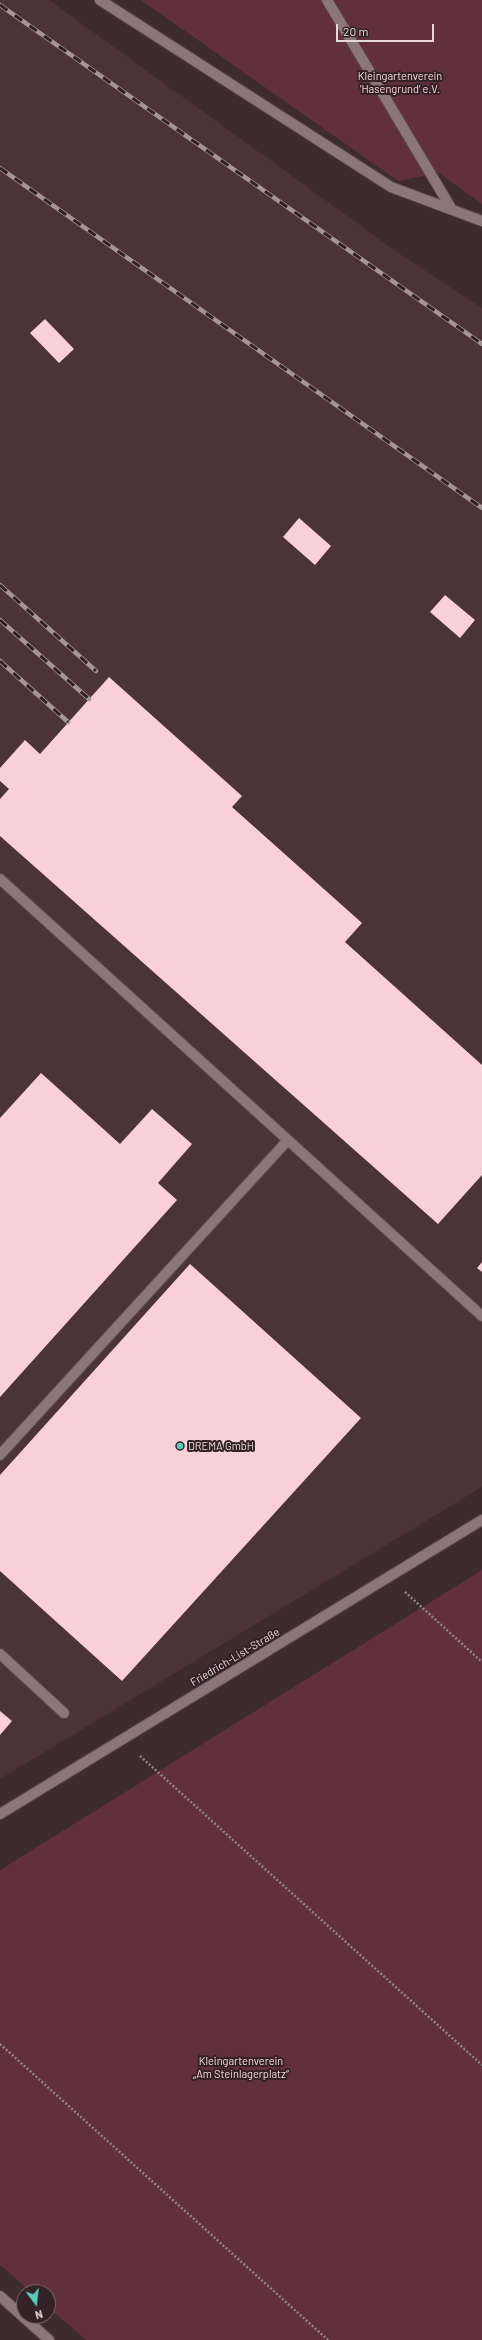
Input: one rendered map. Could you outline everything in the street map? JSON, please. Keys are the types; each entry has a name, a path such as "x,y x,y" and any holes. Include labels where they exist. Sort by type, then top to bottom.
{"street":[{"path":"100,0 391,187 451,208 482,221"},
{"path":"327,0 451,208"},
{"path":"0,879 482,1316"},
{"path":"0,1455 288,1140"},
{"name":"Friedrich-List-Straße","path":"0,1814 482,1520"},
{"path":"0,1654 64,1713"},
{"path":"0,2296 49,2340"}],"path":[{"path":"388,1577 482,1662"},
{"path":"122,1740 482,2065"},
{"path":"0,2044 328,2340"}],"shaded area":[{"path":"0,0 49,0 397,252 482,308 482,1487 0,1779"}],"green space":[{"name":"Kleingartenverein 'Hasengrund' e.V.","path":"141,0 482,0 482,204 439,173 398,181"},
{"name":"Kleingartenverein „Am Steinlagerplatz“","path":"482,1570 482,2340 86,2340 56,2314 56,2284 22,2284 0,2265 0,1870"}],"building":[{"path":"45,319 74,349 59,363 30,333"},
{"path":"299,518 331,546 315,565 283,537"},
{"path":"445,595 475,620 460,638 430,612"},
{"path":"109,677 242,796 232,807 362,923 345,942 482,1065 482,1175 438,1224 0,836 0,799 9,789 0,781 0,768 25,740 40,754"},
{"path":"41,1073 120,1144 152,1109 192,1144 158,1183 177,1200 0,1397 0,1118"},
{"path":"482,1262 482,1272 477,1268"},
{"name":"DREMA GmbH","path":"190,1264 361,1418 122,1681 0,1571 0,1475"},
{"path":"0,1711 12,1721 0,1735"}],"railway":[{"path":"0,5 482,344"},
{"path":"0,168 482,508"},
{"path":"0,585 96,671"},
{"path":"0,620 89,699"},
{"path":"0,661 68,722"}],"place":[{"name":"DREMA GmbH","path":"180,1446"}]}
